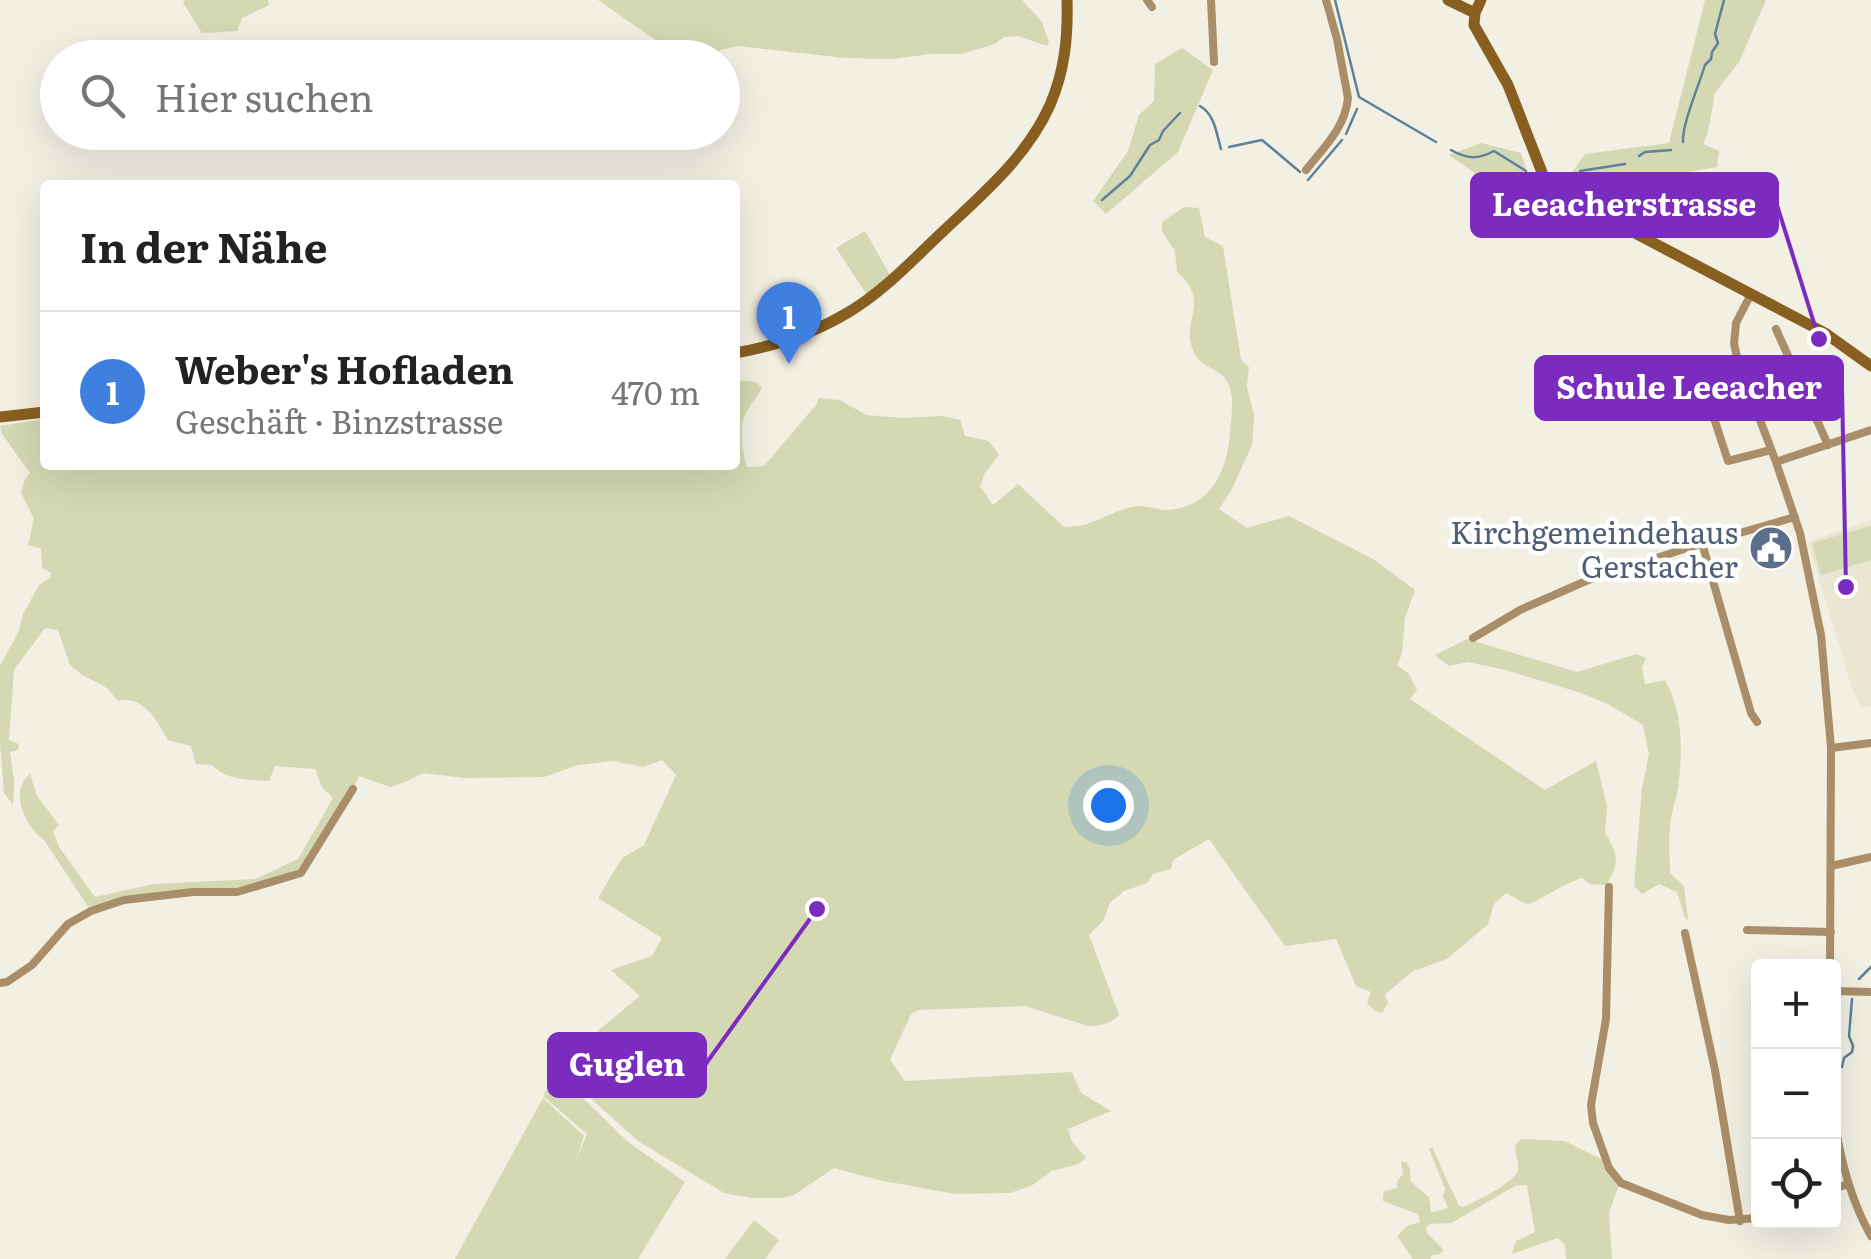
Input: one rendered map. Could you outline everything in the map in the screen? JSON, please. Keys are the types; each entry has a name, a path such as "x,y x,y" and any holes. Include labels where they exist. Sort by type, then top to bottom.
{"main road":[{"path":"740,351 783,342 848,312 890,281 995,184 1024,149 1049,106 1066,53 1067,0"},
{"path":"1448,0 1475,13"},
{"path":"1481,0 1474,26 1508,85 1542,175 1552,188 1826,333 1871,366"},
{"path":"0,417 40,413"}],"street":[{"path":"1212,0 1214,62"},
{"path":"1306,170 1337,132 1347,107 1337,39 1326,0"},
{"path":"1751,294 1736,323 1738,366 1795,517 1822,634 1831,748 1830,959"},
{"path":"1776,329 1828,445"},
{"path":"1709,404 1728,461 1772,450"},
{"path":"1776,462 1871,430"},
{"path":"1473,638 1520,610 1586,581 1795,517"},
{"path":"1702,544 1756,722"},
{"path":"1831,748 1871,743"},
{"path":"0,983 32,964 68,924 90,911 124,900 193,892 238,892 301,872 353,789"},
{"path":"1830,866 1871,857"},
{"path":"1609,887 1606,1019 1591,1105 1592,1122 1609,1168 1624,1185 1702,1215 1751,1219"},
{"path":"1747,930 1831,932"},
{"path":"1685,933 1710,1043 1740,1220"},
{"path":"1841,991 1871,992"},
{"path":"1839,1139 1848,1184 1871,1236"},
{"path":"1841,1186 1848,1184"}],"shaded area":[{"path":"1871,520 1871,706 1862,708 1852,688 1808,542"}],"green space":[{"path":"268,0 269,5 242,18 237,31 202,33 183,3"},
{"path":"598,0 1022,0 1042,22 1049,42 1047,46 1018,36 1004,37 995,44 962,54 892,59 740,46 740,40 656,40"},
{"path":"1705,0 1766,0 1739,62 1715,93 1703,144 1719,151 1717,167 1571,193 1568,178 1585,154 1669,143"},
{"path":"1182,48 1213,70 1178,152 1106,214 1093,201 1128,151 1139,115 1154,101 1155,64"},
{"path":"1481,143 1521,153 1533,189 1513,195 1504,174 1482,178 1449,155"},
{"path":"1184,207 1199,208 1205,237 1223,246 1241,360 1249,367 1247,387 1254,416 1252,445 1219,509 1247,528 1289,516 1373,559 1415,590 1405,618 1402,654 1397,665 1409,674 1417,690 1410,699 1545,790 1596,761 1607,806 1605,833 1613,846 1615,865 1606,885 1590,884 1582,878 1528,905 1506,893 1494,904 1488,924 1447,959 1413,971 1385,994 1388,1003 1382,1013 1367,1003 1371,992 1356,986 1336,939 1285,946 1209,839 1173,860 1171,869 1153,874 1147,883 1124,891 1110,903 1103,921 1089,935 1119,1015 1112,1021 1088,1026 1025,1006 919,1010 911,1014 890,1060 905,1081 1072,1072 1081,1093 1111,1111 1068,1129 1071,1140 1086,1158 1078,1164 1052,1171 1031,1186 1010,1193 956,1194 834,1168 794,1195 752,1198 724,1193 638,1141 558,1069 570,1054 640,996 611,970 652,956 662,938 598,898 622,858 644,845 676,775 662,760 643,767 613,761 578,765 544,777 465,778 423,773 390,787 359,776 301,873 256,887 124,900 91,911 26,818 20,790 30,774 37,796 59,825 53,831 59,847 95,897 154,884 255,879 298,859 333,798 322,787 315,769 275,766 269,781 238,778 212,765 196,764 191,746 168,740 142,706 118,701 107,688 70,665 58,630 45,628 14,670 9,740 19,744 18,750 10,752 13,805 4,793 0,666 19,631 23,614 39,585 51,573 42,568 41,549 28,545 34,519 21,493 30,473 0,426 40,420 40,470 740,470 740,380 756,382 762,388 743,422 742,445 747,467 764,466 819,398 840,400 866,415 943,416 960,420 965,436 989,441 999,455 980,486 993,505 1018,484 1064,527 1087,524 1132,507 1169,510 1196,502 1214,485 1225,461 1232,413 1226,380 1199,360 1191,344 1193,294 1177,272 1175,251 1162,232 1162,222"},
{"path":"865,231 890,275 867,295 836,248"},
{"path":"1871,526 1871,560 1821,575 1812,543"},
{"path":"1467,639 1577,672 1637,654 1646,658 1642,668 1645,684 1665,680 1675,705 1681,746 1669,832 1670,873 1684,886 1688,920 1677,892 1659,884 1642,894 1634,886 1642,789 1649,754 1643,725 1578,692 1468,662 1449,666 1435,655"},
{"path":"556,1072 628,1142 685,1182 638,1259 455,1259 543,1098 584,1136 575,1162 587,1134 543,1096"},
{"path":"1522,1139 1565,1141 1603,1160 1619,1185 1609,1213 1612,1259 1566,1259 1565,1245 1558,1238 1512,1254 1516,1241 1535,1232 1527,1185 1515,1186 1451,1223 1429,1224 1427,1233 1444,1250 1431,1255 1431,1259 1413,1259 1397,1236 1407,1226 1420,1222 1418,1214 1383,1201 1385,1191 1397,1188 1403,1174 1401,1162 1406,1162 1410,1169 1411,1182 1429,1197 1431,1213 1448,1208 1429,1149 1432,1147 1459,1206 1463,1207 1495,1191 1516,1174 1516,1144"},
{"path":"754,1220 779,1240 765,1259 725,1259"}],"waterway":[{"path":"1335,0 1359,97 1436,142"},
{"path":"1683,142 1705,65 1718,43 1715,34 1724,0"},
{"path":"1200,106 1212,119 1221,149"},
{"path":"1346,134 1357,109"},
{"path":"1102,200 1130,176 1150,145 1159,140 1180,113"},
{"path":"1229,147 1262,140 1300,172"},
{"path":"1308,180 1342,140"},
{"path":"1451,150 1472,157 1494,151 1526,171"},
{"path":"1639,156 1671,150"},
{"path":"1580,171 1625,164"},
{"path":"1859,979 1871,967"},
{"path":"1842,1067 1853,1046 1849,1036 1852,999"}],"place":[{"name":"Leeacherstrasse","path":"1819,339"},
{"name":"Weber's Hofladen","path":"789,364"},
{"name":"Kirchgemeindehaus Gerstacher","path":"1771,548"},
{"name":"Schule Leeacher","path":"1846,587"},
{"name":"Guglen","path":"817,909"}]}
